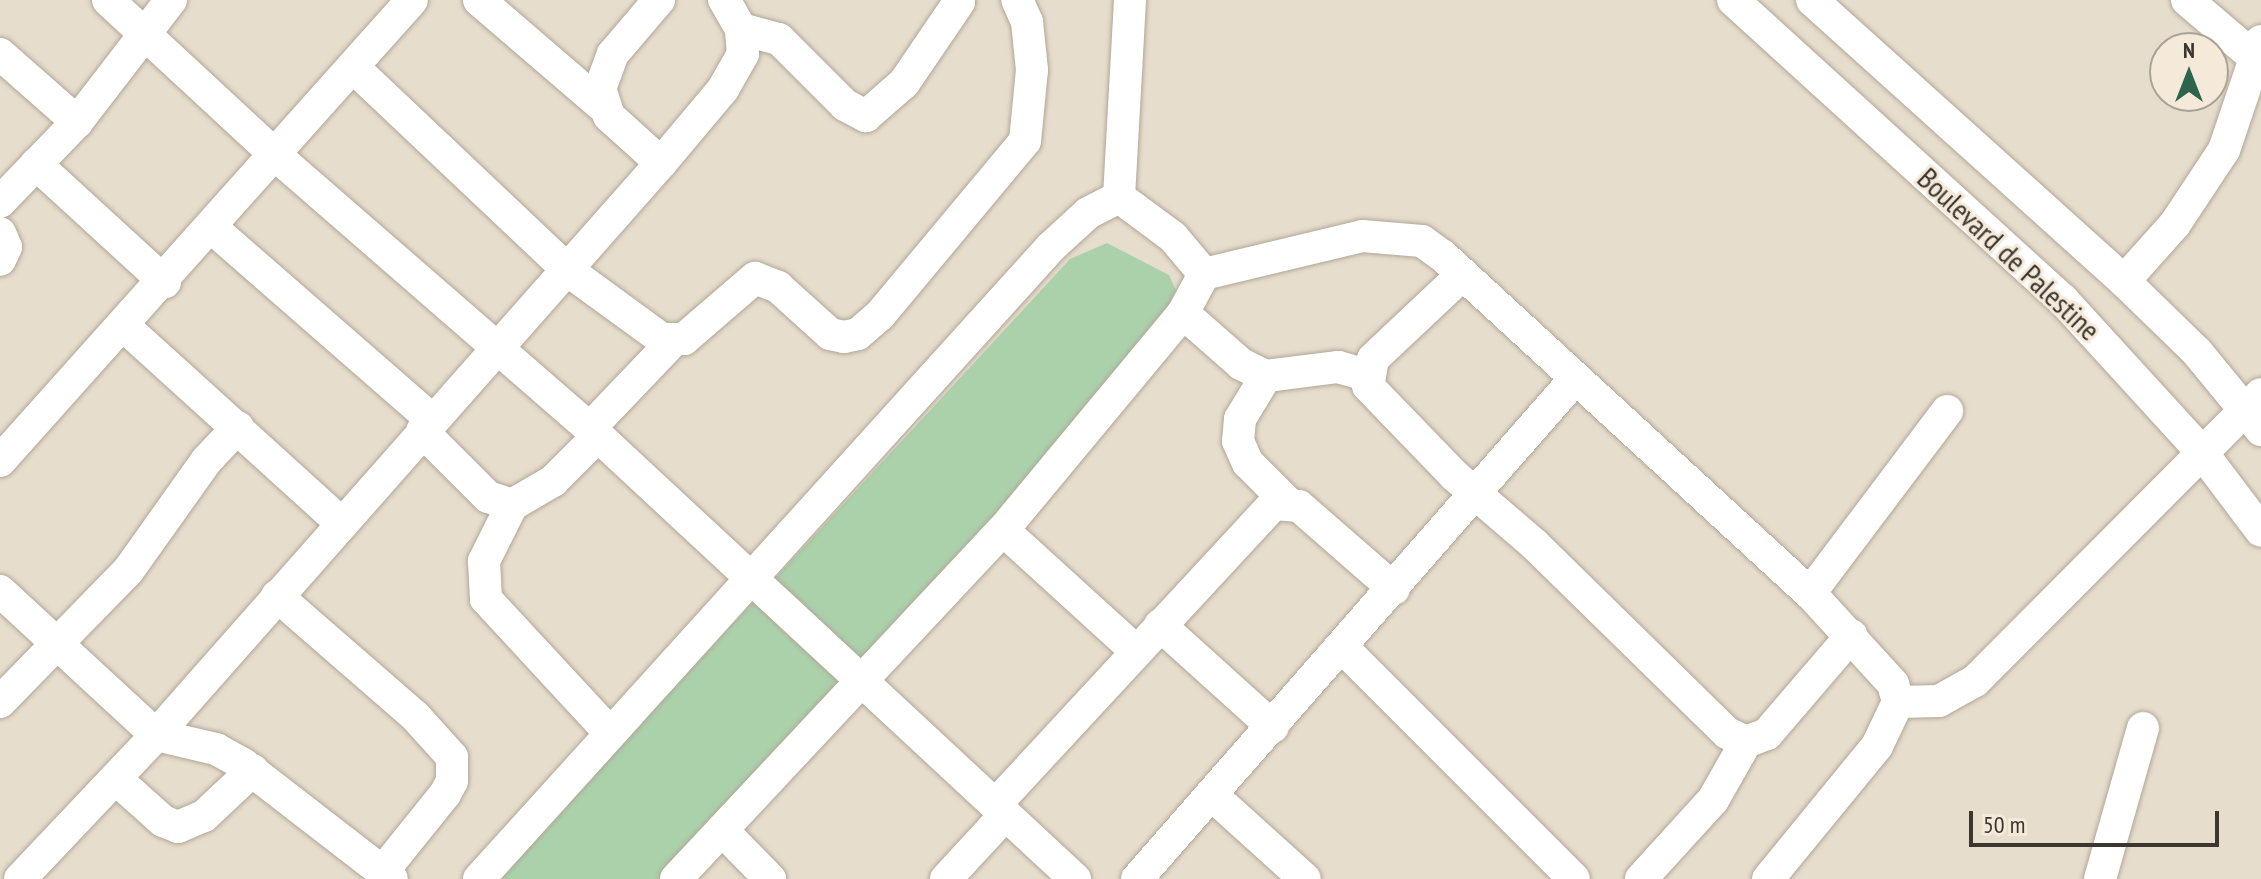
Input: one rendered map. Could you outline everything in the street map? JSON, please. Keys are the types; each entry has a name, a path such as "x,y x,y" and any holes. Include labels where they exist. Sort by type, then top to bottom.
{"street":[{"path":"108,0 273,153 594,432 1075,879"},
{"path":"0,202 77,122 171,0"},
{"path":"0,461 125,327 273,153 412,0"},
{"path":"479,0 601,105 661,163"},
{"path":"601,105 600,89 613,54 659,0"},
{"path":"20,879 156,735 427,425 570,272 661,163 737,67 744,42 741,29 724,0"},
{"path":"609,732 486,599 484,561 512,505 553,481 673,341 702,326 741,285 755,278 778,287 830,334 858,334 880,315 1025,141 1032,70 1027,22 1017,0"},
{"path":"1119,197 1130,0"},
{"name":"Boulevard de Palestine","path":"1733,0 2063,300 2200,450 2261,531"},
{"name":"Boulevard de Palestine","path":"1812,0 2124,281 2256,411"},
{"path":"2124,281 2175,224 2212,170 2259,54 2187,0"},
{"path":"741,29 779,39 845,105 866,116 904,83 954,1"},
{"path":"0,54 77,122"},
{"path":"353,67 570,272 645,329 673,341"},
{"path":"36,164 165,282"},
{"path":"1119,197 1173,237 1204,274"},
{"path":"479,879 1051,247 1088,213 1119,197"},
{"path":"211,227 427,425 488,497 512,505"},
{"path":"0,233 6,247 0,260"},
{"path":"676,879 863,684 1003,530 1183,313 1204,274 1362,236 1397,236 1422,241 1462,275 1810,593 1852,635 1893,684 1898,702 1855,776 1768,879"},
{"path":"1462,275 1373,359 1366,375 1368,386 1384,406 1710,717 1746,742"},
{"path":"1183,313 1241,364 1266,376 1338,367 1366,375"},
{"path":"125,327 341,523"},
{"path":"1266,376 1240,419 1238,441 1248,463 1286,501 1299,506 1394,589"},
{"path":"1137,879 1344,649 1574,380"},
{"path":"1810,593 1947,411"},
{"path":"1898,702 1939,701 1975,681 2200,450 2256,411"},
{"path":"0,702 128,571 207,460 238,427"},
{"path":"946,879 1001,809 1136,651 1260,515 1286,501"},
{"path":"1003,530 1136,651"},
{"path":"0,591 156,735 216,749 253,770 388,875 445,794 452,781 452,757 416,717 277,596"},
{"path":"1160,625 1273,727"},
{"path":"1641,879 1713,800 1746,742 1767,734 1852,635"},
{"path":"1344,649 1574,879"},
{"path":"2100,879 2143,728"},
{"path":"116,779 163,821 178,827 204,816 253,770"},
{"path":"1212,795 1305,879"},
{"path":"722,830 770,879"}],"green space":[{"path":"1107,243 1169,275 1185,311 680,879 497,879 1070,259"}]}
